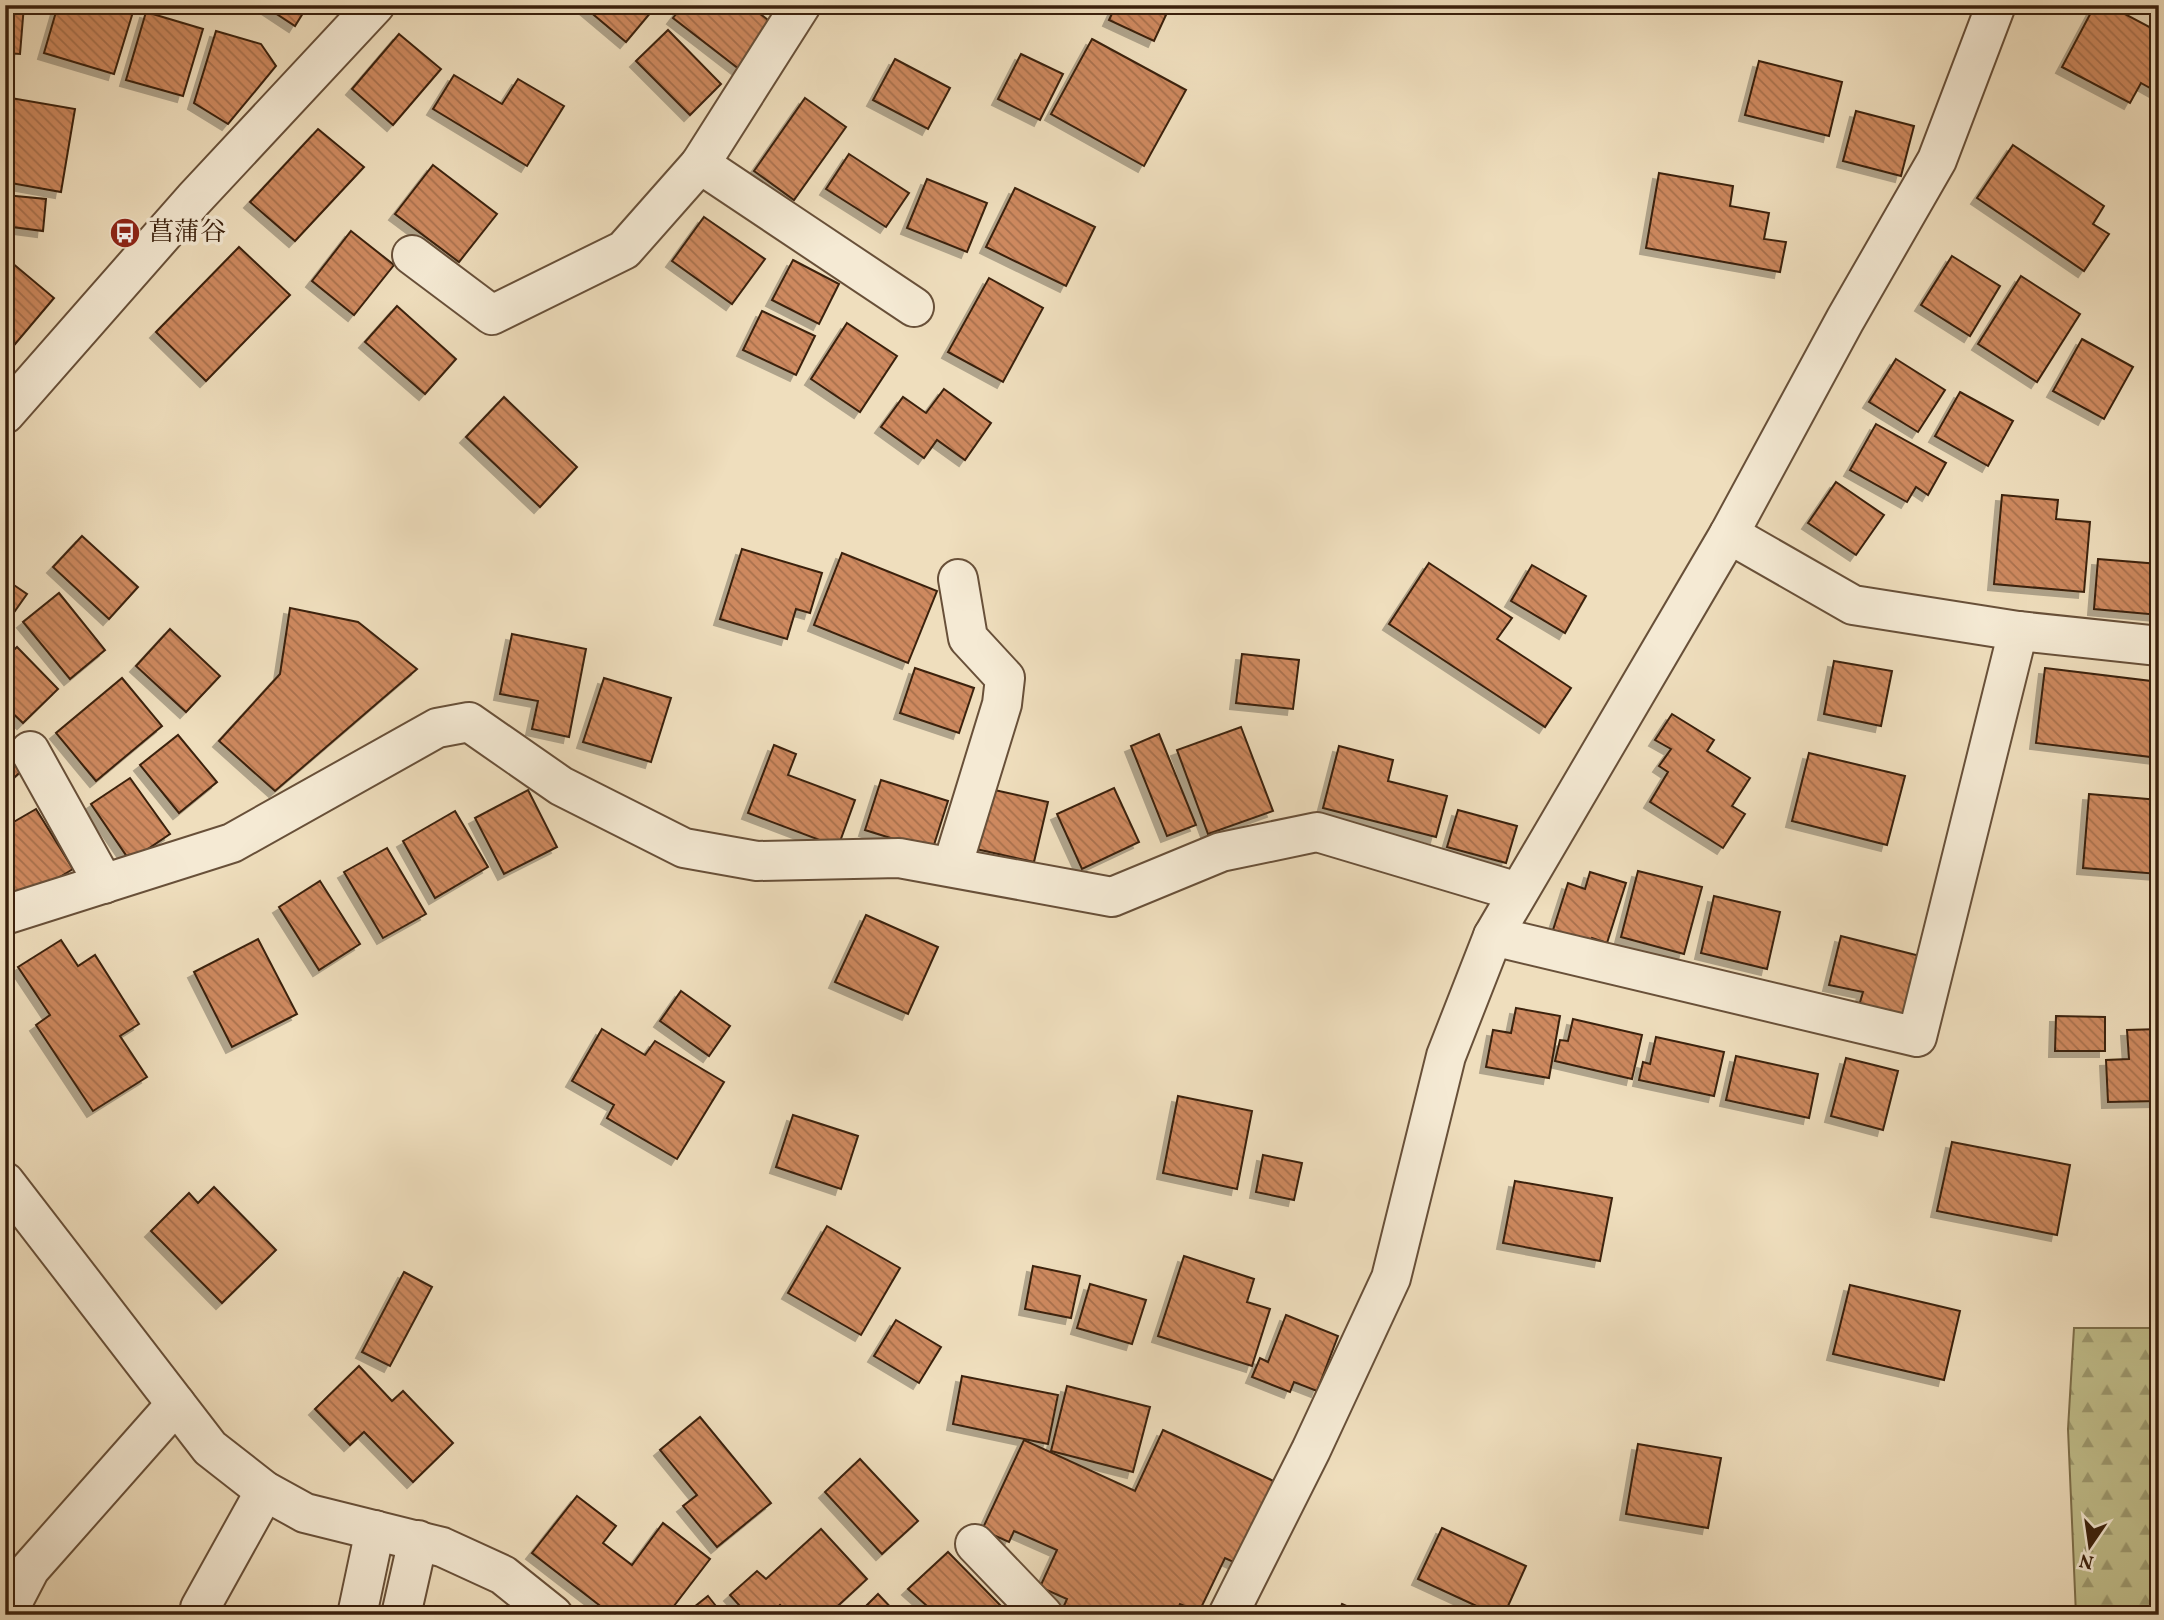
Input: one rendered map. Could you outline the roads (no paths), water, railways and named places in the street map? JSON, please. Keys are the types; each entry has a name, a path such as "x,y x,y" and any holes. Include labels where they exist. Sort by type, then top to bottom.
{"street":[{"path":"5,414 194,199 375,5"},
{"path":"412,255 492,315 624,250 700,164 801,5"},
{"path":"1228,1615 1311,1450 1391,1278 1446,1056 1493,936 1730,534 1844,320 1937,160 1997,5"},
{"path":"700,164 914,307"},
{"path":"1730,534 1853,605 2018,632 2159,646"},
{"path":"951,867 1002,704 1004,678 968,638 958,579"},
{"path":"1493,936 1917,1037 2018,632"},
{"path":"5,915 232,843 437,728 469,722 561,786 684,848 757,861 899,858 1112,897 1221,852 1317,832 1518,892"},
{"path":"30,751 104,884"},
{"path":"8,1191 210,1448 265,1491 305,1513 442,1547 503,1575 553,1615"},
{"path":"6,1615 30,1569 176,1404"},
{"path":"200,1608 265,1491"},
{"path":"357,1615 375,1530"},
{"path":"401,1615 418,1540"},
{"path":"975,1544 1043,1615"}],"place":[{"name":"菖蒲谷","path":"125,233"}]}
